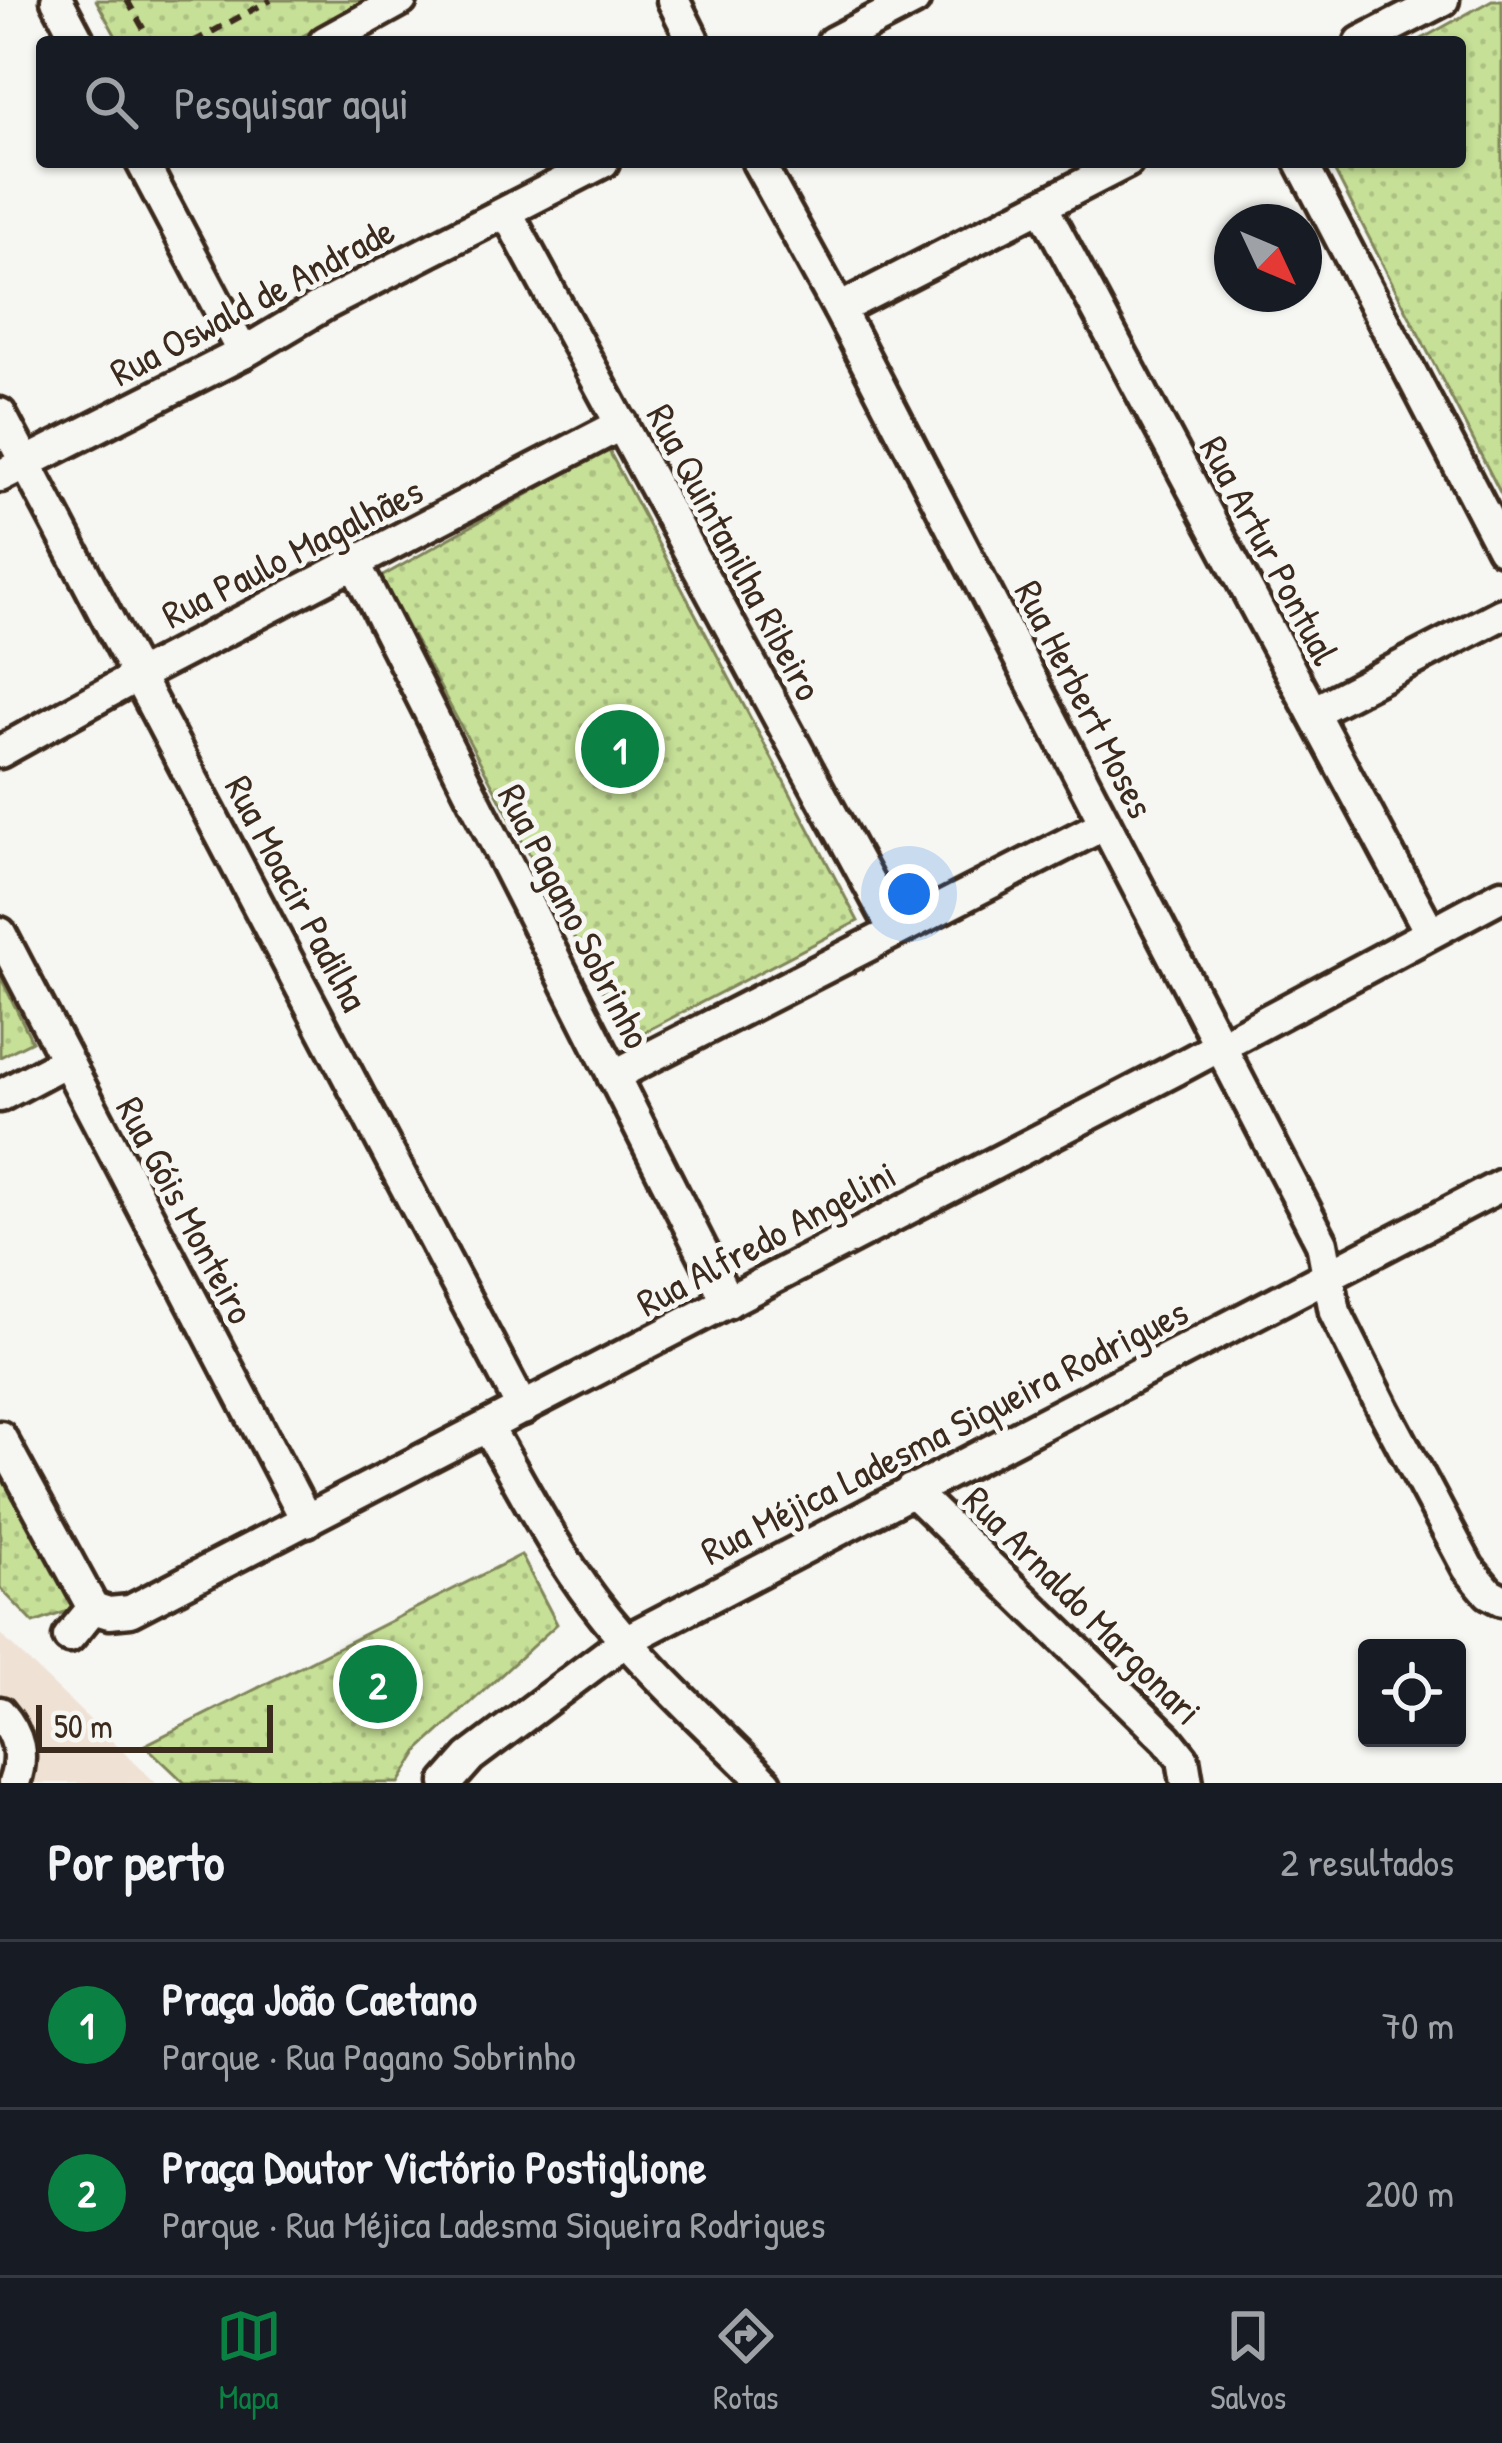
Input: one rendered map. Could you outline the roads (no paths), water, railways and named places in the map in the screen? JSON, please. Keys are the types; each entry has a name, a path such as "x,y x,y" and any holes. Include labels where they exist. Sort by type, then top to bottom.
{"street":[{"path":"57,0 76,36"},
{"path":"336,36 401,0"},
{"path":"673,0 691,36"},
{"path":"845,36 914,0"},
{"path":"1373,36 1443,0"},
{"path":"145,168 243,353"},
{"name":"Rua Oswald de Andrade","path":"13,469 592,168"},
{"name":"Rua Herbert Moses","path":"761,168 1322,1243 1336,1312 1468,1568 1489,1593 1502,1600"},
{"path":"839,310 1115,168"},
{"path":"1304,168 1502,548"},
{"name":"Rua Artur Pontual","path":"1042,206 1430,932"},
{"name":"Rua Quintanilha Ribeiro","path":"507,213 894,930"},
{"name":"Rua Moacir Padilha","path":"0,414 13,469 139,675 523,1409"},
{"name":"Rua Paulo Magalhães","path":"0,752 622,424"},
{"name":"Rua Pagano Sobrinho","path":"355,564 728,1302"},
{"path":"1313,712 1502,614"},
{"path":"613,1076 1106,824"},
{"name":"Rua Alfredo Angelini","path":"93,1608 110,1613 130,1611 1502,895"},
{"name":"Rua Góis Monteiro","path":"0,933 307,1521"},
{"path":"0,1096 64,1062"},
{"name":"Rua Méjica Ladesma Siqueira Rodrigues","path":"447,1783 470,1757 625,1641 1502,1185"},
{"path":"488,1428 574,1575 625,1641 766,1783"},
{"path":"0,1437 93,1608 69,1637"},
{"name":"Rua Arnaldo Margonari","path":"911,1490 1167,1739 1183,1759 1187,1783"},
{"path":"0,1713 15,1731 20,1754 14,1783"}],"place":[{"name":"Praça João Caetano","path":"620,749"},
{"name":"Praça Doutor Victório Postiglione","path":"378,1684"}]}
